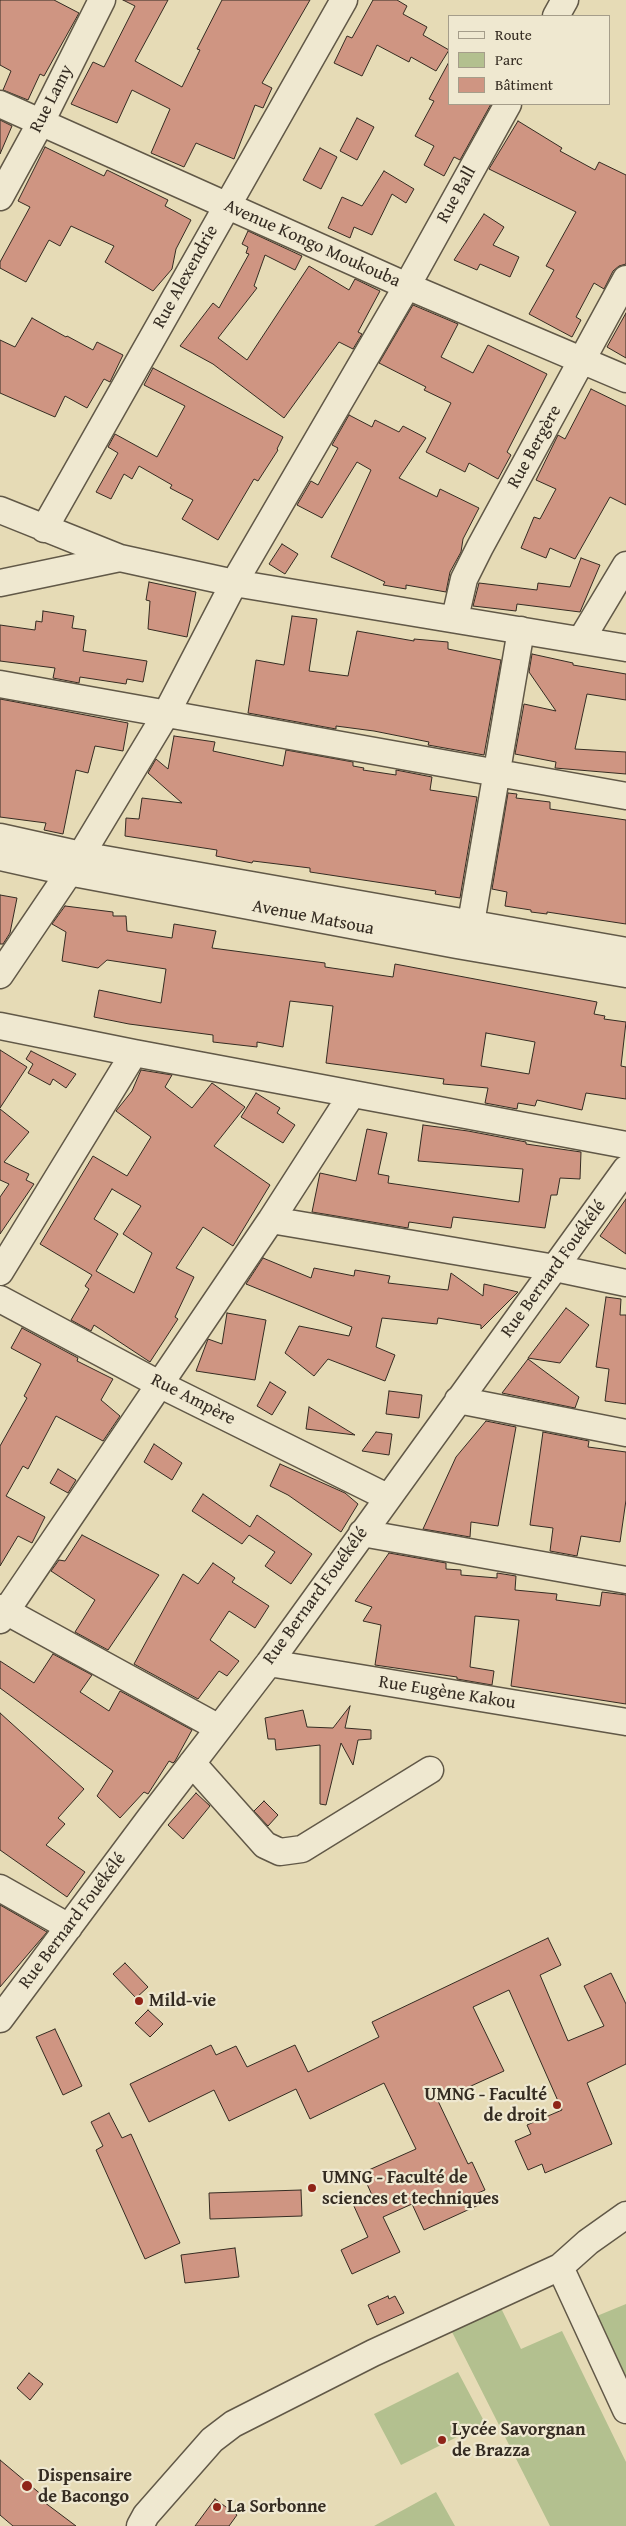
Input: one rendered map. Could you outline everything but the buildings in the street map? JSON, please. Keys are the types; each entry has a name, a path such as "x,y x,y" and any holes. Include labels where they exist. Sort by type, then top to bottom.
{"street":[{"name":"Rue Lamy","path":"0,197 41,122 102,0"},
{"name":"Rue Alexendrie","path":"44,529 344,0"},
{"path":"557,15 565,0"},
{"name":"Avenue Kongo Moukouba","path":"0,104 407,286 626,379"},
{"name":"Rue Ball","path":"0,975 75,863 166,714 234,583 407,286 507,105"},
{"name":"Rue Bergère","path":"455,618 464,579 626,279"},
{"path":"0,510 120,558 234,583 455,618 626,648"},
{"path":"0,583 120,558"},
{"path":"580,640 626,565"},
{"path":"471,922 521,630"},
{"path":"0,684 626,796"},
{"name":"Avenue Matsoua","path":"0,837 75,863 457,945 626,974"},
{"name":"Avenue Matsoua","path":"0,857 75,863 471,922 626,951"},
{"path":"0,1026 134,1053 626,1144"},
{"path":"0,1272 134,1053"},
{"path":"219,1728 2,1613 271,1220 352,1094"},
{"name":"Rue Bernard Fouékélé","path":"0,2019 269,1663 626,1169"},
{"path":"271,1220 555,1268 626,1283"},
{"name":"Rue Ampère","path":"0,1299 159,1384 387,1498"},
{"path":"458,1400 626,1432"},
{"path":"362,1533 626,1580"},
{"name":"Rue Eugène Kakou","path":"269,1663 626,1722"},
{"path":"192,1763 264,1845 280,1852 302,1849 430,1770"},
{"path":"0,1888 69,1927"},
{"path":"140,2526 146,2515 212,2440 233,2424 373,2353 560,2267 588,2242 626,2215"},
{"path":"560,2267 626,2410"}],"green space":[{"path":"626,2304 626,2387 592,2318"},
{"path":"500,2306 521,2349 562,2331 626,2462 626,2526 550,2526 451,2330"},
{"path":"458,2372 485,2423 401,2465 374,2414"},
{"path":"436,2492 455,2526 374,2526"}],"place":[{"name":"Mild-vie","path":"139,2001"},
{"name":"UMNG - Faculté de droit","path":"557,2105"},
{"name":"UMNG - Faculté de sciences et techniques","path":"312,2188"},
{"name":"Lycée Savorgnan de Brazza","path":"442,2440"},
{"name":"Dispensaire de Bacongo","path":"27,2486"},
{"name":"La Sorbonne","path":"217,2507"}]}
